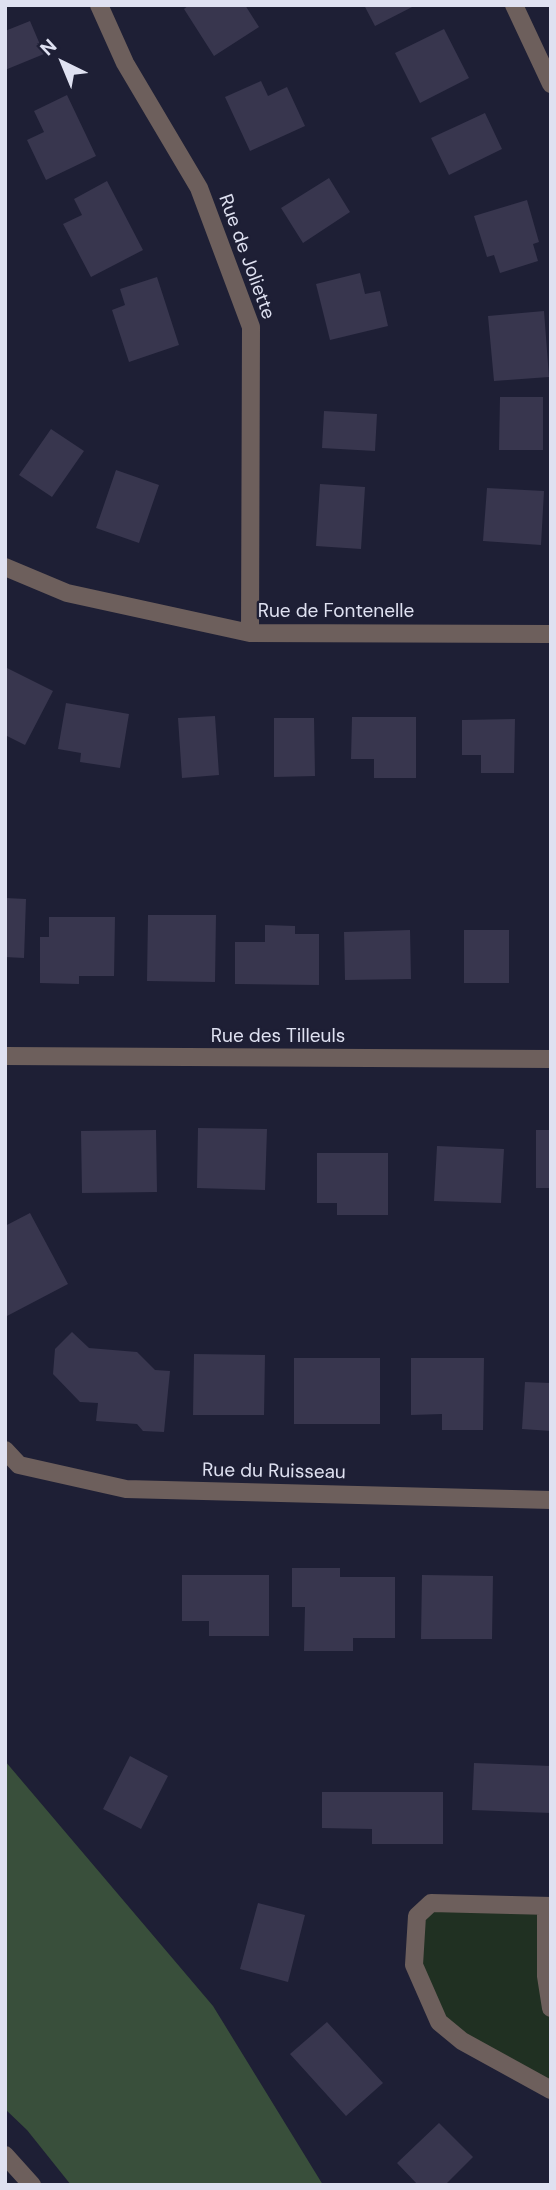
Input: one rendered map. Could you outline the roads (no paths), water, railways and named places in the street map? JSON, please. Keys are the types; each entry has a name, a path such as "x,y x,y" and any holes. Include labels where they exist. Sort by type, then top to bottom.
{"street":[{"name":"Rue de Joliette","path":"99,5 125,63 199,188 251,327 250,633"},
{"path":"514,5 551,84"},
{"name":"Rue de Fontenelle","path":"5,567 67,593 250,633 551,634"},
{"name":"Rue des Tilleuls","path":"5,1056 551,1059"},
{"name":"Rue du Ruisseau","path":"5,1450 19,1465 126,1489 551,1500"},
{"path":"551,2008 546,1976 548,1906 431,1903 416,1916 414,1965 439,2022 463,2041 551,2090"},
{"path":"5,2155 32,2185"}]}
